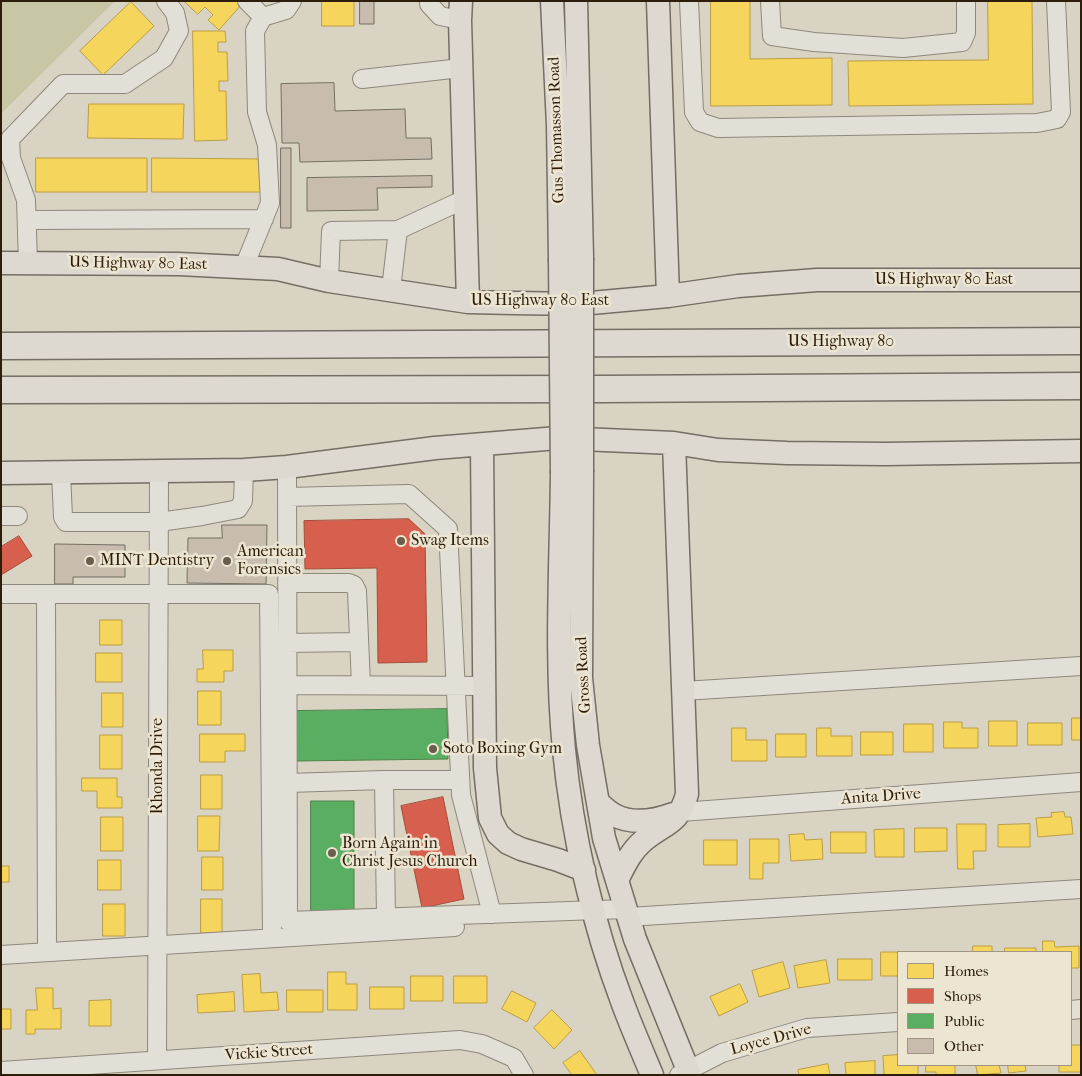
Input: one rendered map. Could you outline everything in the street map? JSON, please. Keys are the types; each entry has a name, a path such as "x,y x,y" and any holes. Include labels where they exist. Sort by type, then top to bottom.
{"highway":[{"path":"974,341 1081,325"},
{"name":"US Highway 80","path":"1,346 1081,341"},
{"path":"1,390 1081,386"}],"main road":[{"name":"Gus Thomasson Road","path":"552,1 558,125 571,259"},
{"name":"Gus Thomasson Road","path":"571,259 576,1"},
{"path":"658,1 668,296"},
{"path":"460,10 468,302"},
{"name":"Gross Road","path":"571,259 572,472 581,678 588,745 604,838 635,939 685,1073"},
{"name":"US Highway 80 East","path":"1,263 179,264 278,269 329,281 468,302 580,304 668,296 738,286 817,280 1081,280"},
{"path":"1,473 244,470 287,467 435,448 558,438 674,443 718,450 787,453 885,454 1081,451"},
{"path":"617,880 630,855 642,842 673,821 681,812 687,794 674,443"},
{"path":"482,445 485,768 490,818 498,834 508,843 584,870"},
{"name":"Gross Road","path":"572,472 560,670 564,750 584,870 596,915 623,1003 652,1075"},
{"path":"598,802 614,815 629,820 646,821 681,812"},
{"path":"532,852 552,848 565,840 574,817"}],"street":[{"path":"28,263 26,200 10,158 10,139 63,84 125,84 164,58 179,31 175,13 166,1"},
{"path":"247,1 263,17"},
{"path":"244,267 270,203 266,145 257,112 256,31 263,17 286,10 292,1"},
{"path":"429,1 429,4 440,16 460,10"},
{"path":"690,1 694,112 700,122 718,128 1037,123 1057,119 1061,112 1056,1"},
{"path":"770,1 772,36 814,42 903,48 962,42 966,33 966,1"},
{"path":"362,79 461,68"},
{"path":"329,281 331,231 398,230 465,199"},
{"path":"27,220 264,220"},
{"path":"391,289 398,230"},
{"path":"287,467 288,921 492,914 596,915"},
{"path":"62,473 62,517 66,522 159,522 238,509 243,501 244,470"},
{"name":"Rhonda Drive","path":"157,1060 159,472"},
{"path":"287,497 409,494 448,529 461,795 492,914"},
{"path":"287,583 349,583 354,586 357,591 361,685"},
{"path":"1,594 269,594 272,938"},
{"path":"46,594 47,952"},
{"path":"287,643 359,642"},
{"path":"683,691 1081,666"},
{"path":"288,685 484,686"},
{"path":"384,780 386,918"},
{"path":"288,783 460,780"},
{"name":"Anita Drive","path":"681,812 1081,782"},
{"path":"1,955 627,913 1081,889"},
{"name":"Loyce Drive","path":"685,1073 722,1053 807,1028 897,1022"},
{"name":"Vickie Street","path":"1,1071 460,1040 482,1044 514,1058 524,1075"}],"green space":[{"path":"1,1 115,1 1,114"}],"building: Homes":[{"path":"184,1 237,1 241,5 219,30 208,20 213,15 205,7 198,14"},
{"path":"322,1 354,1 354,26 322,26"},
{"path":"711,1 750,1 750,59 832,58 832,105 711,106"},
{"path":"988,1 1032,1 1033,104 849,106 848,61 988,60"},
{"path":"131,2 154,26 103,75 80,51"},
{"path":"193,31 225,31 226,42 218,42 218,52 227,52 228,81 219,81 219,91 226,91 227,140 195,141"},
{"path":"89,104 184,104 183,139 88,138"},
{"path":"36,158 147,158 147,192 36,192"},
{"path":"152,158 262,159 262,192 152,192"},
{"path":"100,620 122,620 122,645 100,645"},
{"path":"203,650 233,650 233,671 224,671 224,682 197,682 197,669 203,669"},
{"path":"96,653 122,653 122,682 96,682"},
{"path":"198,691 221,691 221,725 198,725"},
{"path":"102,693 123,693 123,727 102,727"},
{"path":"1072,718 1081,718 1081,740 1072,740"},
{"path":"989,721 1017,721 1017,746 989,746"},
{"path":"944,722 962,722 962,728 978,728 978,748 944,748"},
{"path":"1028,723 1062,723 1062,745 1028,745"},
{"path":"904,724 933,724 933,752 904,752"},
{"path":"732,728 746,728 746,740 767,740 767,761 732,761"},
{"path":"817,728 831,728 831,736 852,736 852,756 817,756"},
{"path":"861,732 893,732 893,755 861,755"},
{"path":"200,734 245,734 245,751 225,751 225,762 200,762"},
{"path":"776,734 806,734 806,757 776,757"},
{"path":"100,735 122,735 122,769 100,769"},
{"path":"201,775 222,775 222,809 201,809"},
{"path":"82,778 117,778 117,797 122,797 122,808 97,808 97,791 82,791"},
{"path":"1064,812 1065,817 1071,817 1073,834 1038,837 1036,818 1052,817 1051,813"},
{"path":"198,816 220,816 219,851 198,851"},
{"path":"101,817 123,817 123,851 101,851"},
{"path":"957,824 986,824 986,851 973,851 974,869 958,869"},
{"path":"1030,824 1030,847 998,847 998,825"},
{"path":"915,828 947,828 947,851 915,852"},
{"path":"904,829 904,857 875,857 874,830"},
{"path":"831,832 866,832 866,853 831,853"},
{"path":"804,834 805,840 822,839 823,859 791,861 789,835"},
{"path":"750,839 779,839 779,863 763,863 763,879 750,879"},
{"path":"704,840 737,840 737,865 704,865"},
{"path":"202,857 223,857 223,890 202,890"},
{"path":"98,860 121,860 121,890 98,890"},
{"path":"1,866 9,866 9,882 1,882"},
{"path":"201,899 222,899 222,933 201,933"},
{"path":"103,904 125,904 125,936 103,936"},
{"path":"1043,941 1054,941 1055,947 1079,946 1079,968 1072,968 1072,951 1043,951"},
{"path":"973,946 992,946 992,951 973,951"},
{"path":"1005,948 1036,948 1036,951 1005,951"},
{"path":"881,952 897,952 897,976 881,976"},
{"path":"838,959 872,959 872,980 838,980"},
{"path":"826,960 830,983 798,988 794,966"},
{"path":"783,962 790,988 759,997 752,971"},
{"path":"328,972 346,972 346,984 357,984 357,1010 328,1010"},
{"path":"260,974 261,993 277,992 279,1010 244,1012 242,975"},
{"path":"411,976 443,976 443,1001 411,1001"},
{"path":"454,976 487,976 487,1003 454,1003"},
{"path":"740,984 748,1002 719,1016 710,997"},
{"path":"370,987 404,987 404,1009 370,1009"},
{"path":"36,988 53,988 53,1009 61,1008 61,1029 35,1029 35,1034 26,1034 26,1010 37,1010"},
{"path":"287,990 323,990 323,1012 287,1012"},
{"path":"512,991 536,1003 527,1022 502,1009"},
{"path":"234,992 235,1011 198,1013 197,995"},
{"path":"111,1000 111,1026 89,1026 89,1001"},
{"path":"1,1009 11,1009 11,1029 1,1029"},
{"path":"552,1010 572,1030 554,1049 534,1028"},
{"path":"1072,1045 1081,1045 1081,1072 1059,1072 1059,1066 1072,1066"},
{"path":"580,1051 597,1075 572,1075 563,1063"},
{"path":"897,1055 897,1066 918,1066 918,1075 884,1075 883,1056"},
{"path":"875,1061 875,1075 846,1075 845,1063"},
{"path":"828,1064 830,1075 799,1075 798,1070"},
{"path":"926,1066 955,1066 955,1075 936,1075 936,1072 926,1072"},
{"path":"976,1066 999,1066 1001,1073 978,1075"},
{"path":"1008,1066 1025,1066 1026,1071 1009,1073"}],"building: Shops":[{"path":"409,519 425,534 427,662 378,663 377,568 305,569 304,521"},
{"path":"19,536 32,556 1,575 1,547"},
{"path":"443,797 464,899 422,908 401,806"}],"building: Public":[{"path":"447,709 448,759 296,761 295,711"},
{"path":"311,801 354,801 354,912 311,912"}],"building: Other":[{"path":"360,1 374,1 374,24 360,24"},
{"path":"334,83 335,111 405,109 406,138 431,138 432,159 300,162 299,143 282,143 281,84"},
{"path":"281,148 291,148 291,228 281,228"},
{"path":"432,176 432,187 377,188 378,210 307,211 307,178"},
{"name":"American Forensics","path":"222,525 267,525 266,584 187,583 188,538 222,538"},
{"name":"MINT Dentistry","path":"55,544 125,545 125,577 73,577 73,584 55,584"}],"place":[{"name":"Swag Items","path":"401,541"},
{"name":"MINT Dentistry","path":"90,561"},
{"name":"American Forensics","path":"227,561"},
{"name":"Soto Boxing Gym","path":"433,749"},
{"name":"Born Again in Christ Jesus Church","path":"332,853"}]}
